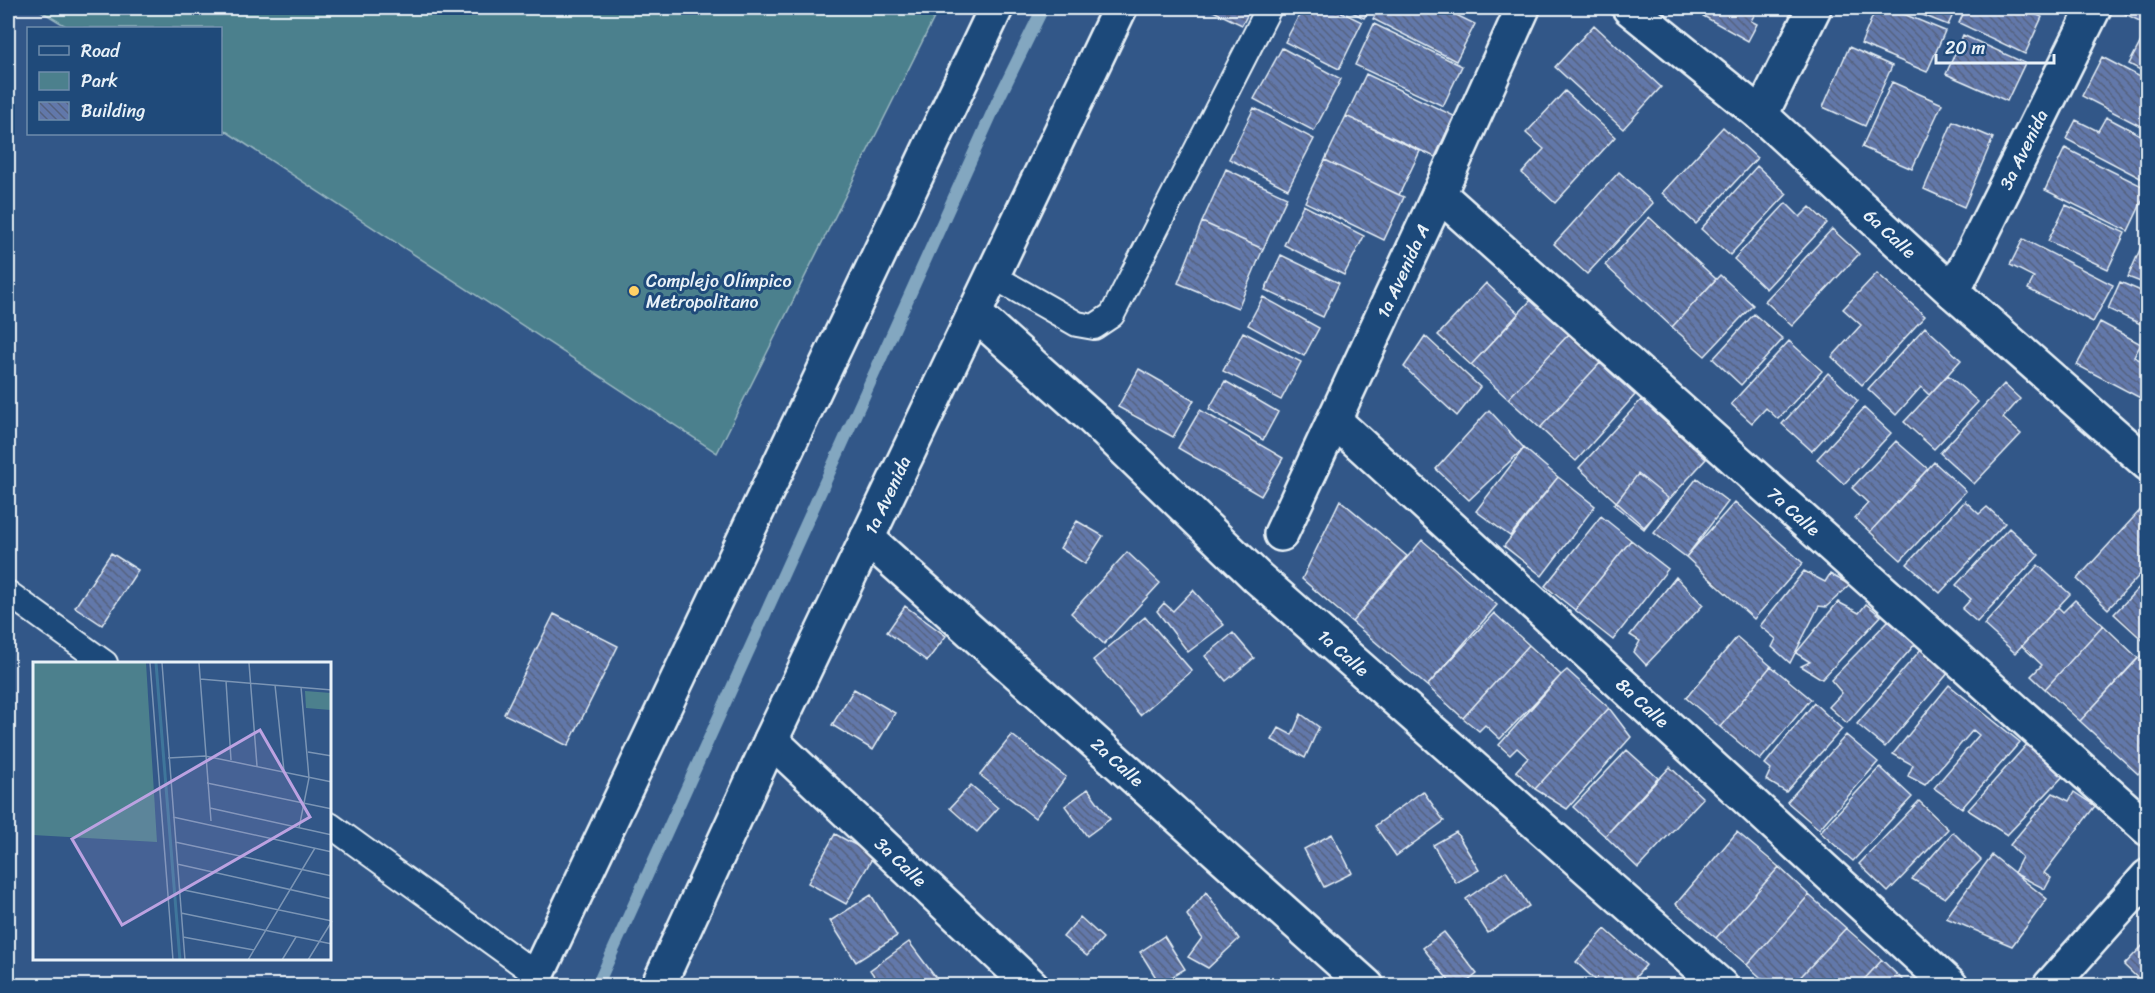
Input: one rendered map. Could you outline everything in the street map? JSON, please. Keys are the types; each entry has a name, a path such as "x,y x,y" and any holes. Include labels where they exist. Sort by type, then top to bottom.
{"street":[{"path":"534,980 996,8"},
{"name":"1a Avenida","path":"672,979 771,740 1120,8"},
{"name":"1a Avenida A","path":"1281,534 1335,421 1523,8"},
{"name":"6a Calle","path":"1629,8 1761,115 1953,292 2148,464"},
{"path":"1761,115 1814,8"},
{"name":"3a Avenida","path":"1953,292 2094,8"},
{"name":"7a Calle","path":"1439,194 2148,829"},
{"name":"1a Calle","path":"974,313 1092,418 1258,578 1721,986"},
{"name":"8a Calle","path":"1335,421 1951,986"},
{"name":"2a Calle","path":"867,538 1367,986"},
{"name":"3a Calle","path":"771,740 1032,986"},
{"path":"2050,986 2148,876"}],"lane":[{"path":"991,275 1077,324 1094,327 1112,315 1269,8"},
{"path":"8,593 104,662"},
{"path":"332,827 534,980"}],"green space":[{"name":"Complejo Olímpico Metropolitano","path":"36,8 939,8 717,453 222,129 222,27 67,27"}],"building":[{"path":"1207,8 1251,8 1242,25"},
{"path":"1303,8 1333,8 1362,22 1339,69 1285,42"},
{"path":"1344,8 1370,8 1364,18"},
{"path":"1379,8 1442,8 1475,24 1456,61 1373,19"},
{"path":"1689,8 1758,8 1751,21 1757,24 1748,41"},
{"path":"1876,8 1889,8 1945,31 1927,72 1861,44"},
{"path":"1905,8 1956,8 1948,25"},
{"path":"1966,8 2022,8 2042,17 2025,54 1959,23"},
{"path":"2034,8 2052,8 2049,14"},
{"path":"2128,8 2148,8 2148,25 2125,14"},
{"path":"1374,24 1462,66 1443,106 1355,65"},
{"path":"1594,25 1661,87 1623,129 1555,67"},
{"path":"2148,31 2148,74 2129,64"},
{"path":"1963,35 2025,63 2007,101 1946,74"},
{"path":"1849,47 1892,66 1865,126 1823,107"},
{"path":"1282,48 1341,79 1314,131 1254,99"},
{"path":"2102,57 2148,81 2148,130 2082,96"},
{"path":"1366,74 1454,116 1435,157 1346,116"},
{"path":"1892,82 1942,104 1912,169 1862,147"},
{"path":"1565,91 1615,137 1555,203 1522,173 1544,149 1526,133"},
{"path":"1254,108 1314,139 1288,189 1229,159"},
{"path":"1346,116 1420,151 1399,195 1325,160"},
{"path":"2106,117 2148,139 2146,181 2066,139 2076,120 2098,131"},
{"path":"1953,121 1993,138 1964,207 1924,189"},
{"path":"1723,127 1757,158 1696,224 1662,193"},
{"path":"2065,148 2148,189 2128,231 2045,190"},
{"path":"1325,160 1404,197 1384,240 1305,202"},
{"path":"1757,166 1787,194 1730,255 1701,229"},
{"path":"1226,169 1287,197 1263,249 1202,222"},
{"path":"1619,172 1653,203 1587,274 1554,244"},
{"path":"1786,203 1800,217 1810,207 1827,223 1766,289 1734,259"},
{"path":"1303,205 1364,236 1344,275 1284,245"},
{"path":"2066,205 2125,233 2108,269 2048,241"},
{"path":"1649,217 1716,279 1672,327 1605,265"},
{"path":"1202,222 1263,249 1238,308 1178,283"},
{"path":"1832,229 1859,254 1792,326 1765,301"},
{"path":"2023,239 2113,285 2093,322 2028,289 2034,277 2010,265"},
{"path":"2142,245 2148,247 2148,285 2128,277"},
{"path":"1281,255 1339,283 1323,317 1265,290"},
{"path":"1877,273 1925,316 1862,385 1832,357 1861,325 1843,309"},
{"path":"1720,275 1753,305 1705,356 1672,327"},
{"path":"2120,282 2148,294 2148,339 2141,336 2145,326 2108,309"},
{"path":"1486,283 1519,314 1471,365 1438,335"},
{"path":"1263,297 1319,328 1304,356 1248,325"},
{"path":"1531,300 1569,334 1508,399 1471,365"},
{"path":"1754,314 1783,339 1741,385 1713,359"},
{"path":"2100,322 2141,344 2134,357 2148,364 2148,402 2077,365"},
{"path":"1925,327 1961,360 1929,395 1921,387 1896,415 1868,389"},
{"path":"1243,332 1301,362 1281,400 1223,371"},
{"path":"1569,334 1600,363 1540,428 1508,399"},
{"path":"1425,336 1480,387 1457,416 1404,367"},
{"path":"1789,341 1822,371 1778,419 1766,408 1752,423 1731,404"},
{"path":"1600,363 1635,395 1576,461 1540,428"},
{"path":"1139,369 1194,400 1173,437 1118,407"},
{"path":"1828,373 1858,401 1812,451 1782,424"},
{"path":"1948,375 1978,402 1934,449 1904,422"},
{"path":"1225,381 1278,412 1263,440 1209,409"},
{"path":"2004,384 2020,399 2003,418 2021,434 1974,484 1940,453"},
{"path":"1641,400 1706,459 1644,527 1579,468"},
{"path":"1864,408 1891,433 1844,484 1817,459"},
{"path":"1200,410 1283,458 1261,496 1178,448"},
{"path":"1489,410 1524,448 1469,500 1436,469"},
{"path":"1896,441 1928,469 1870,532 1855,518 1868,503 1852,488"},
{"path":"1524,448 1558,477 1510,536 1476,511"},
{"path":"1934,462 1966,491 1901,560 1870,532"},
{"path":"1638,474 1668,498 1644,529 1614,505"},
{"path":"1558,477 1595,506 1542,576 1504,546"},
{"path":"1697,478 1728,502 1686,557 1654,533"},
{"path":"1340,500 1407,556 1352,622 1302,579"},
{"path":"1965,501 1979,514 1987,507 2005,523 1940,593 1907,564"},
{"path":"1735,502 1803,563 1754,619 1686,557"},
{"path":"2145,505 2148,508 2148,566 2108,609 2077,579"},
{"path":"1601,516 1631,540 1575,610 1545,586"},
{"path":"1077,521 1103,536 1085,564 1060,548"},
{"path":"2009,528 2039,555 1977,622 1962,609 1971,599 1956,585"},
{"path":"1422,540 1497,605 1427,686 1352,622"},
{"path":"1631,540 1668,569 1613,640 1575,610"},
{"path":"1127,552 1160,583 1104,644 1071,613"},
{"path":"111,553 138,570 102,625 75,607"},
{"path":"2038,565 2070,594 2015,653 1984,625"},
{"path":"1804,571 1825,582 1830,574 1850,585 1826,607 1819,606 1790,663 1772,647 1776,639 1760,626"},
{"path":"1676,577 1703,605 1646,665 1634,652 1640,641 1630,635"},
{"path":"2148,578 2148,644 2147,644 2114,614"},
{"path":"1193,590 1224,625 1188,652 1157,611 1164,603 1173,611"},
{"path":"2075,600 2103,625 2045,689 2031,676 2042,665 2022,646 2058,607 2063,612"},
{"path":"1838,602 1859,613 1866,604 1881,616 1822,679 1801,666 1810,662 1796,653"},
{"path":"905,606 946,636 927,661 887,632"},
{"path":"1494,613 1529,645 1463,718 1427,686"},
{"path":"554,614 618,646 568,746 504,714"},
{"path":"1145,617 1192,671 1140,715 1093,660"},
{"path":"1888,621 1916,643 1847,723 1829,707 1842,693 1831,680"},
{"path":"2103,625 2138,658 2080,721 2045,689"},
{"path":"1233,633 1254,658 1226,681 1205,656"},
{"path":"1737,637 1771,666 1720,727 1686,698"},
{"path":"1529,645 1561,675 1500,739 1485,725 1479,731 1463,718"},
{"path":"1922,648 1950,671 1885,747 1857,724"},
{"path":"2148,648 2148,763 2138,774 2080,721"},
{"path":"1771,666 1811,699 1760,760 1720,727"},
{"path":"1567,670 1609,708 1535,789 1516,771 1528,758 1517,748 1510,755 1499,745"},
{"path":"1949,685 2020,742 1962,808 1934,788 1979,735 1973,730 1925,785 1908,776 1913,765 1893,754"},
{"path":"854,689 895,713 873,750 832,725"},
{"path":"1814,703 1842,729 1786,792 1766,780 1771,769 1765,764"},
{"path":"1609,708 1631,737 1567,809 1535,789"},
{"path":"1301,714 1319,727 1305,758 1272,740 1279,728 1292,735"},
{"path":"1012,735 1066,777 1035,818 980,775"},
{"path":"1846,735 1878,762 1819,829 1787,802"},
{"path":"2030,741 2070,769 2007,835 1968,810"},
{"path":"1627,750 1658,778 1605,836 1573,807"},
{"path":"1670,767 1703,798 1638,868 1605,836"},
{"path":"1880,767 1912,797 1853,861 1820,832"},
{"path":"971,785 998,808 977,832 950,808"},
{"path":"1088,789 1110,819 1087,836 1065,806"},
{"path":"1423,791 1444,821 1396,856 1375,826"},
{"path":"2074,792 2095,806 2044,873 2051,878 2045,889 2014,873 2022,857 2010,845 2053,793 2069,801"},
{"path":"1919,801 1948,829 1888,892 1859,864"},
{"path":"1456,832 1479,870 1456,883 1433,845"},
{"path":"1737,832 1779,867 1716,938 1676,904"},
{"path":"1953,832 1981,860 1945,898 1912,879"},
{"path":"835,834 874,855 846,904 808,883"},
{"path":"1332,834 1352,873 1324,887 1304,849"},
{"path":"1992,855 2047,899 2012,946 1946,918"},
{"path":"1779,867 1809,895 1747,965 1716,938"},
{"path":"1506,871 1529,906 1488,933 1466,899"},
{"path":"1206,892 1239,939 1208,968 1188,957 1202,938 1187,915"},
{"path":"871,895 897,936 856,962 830,921"},
{"path":"1809,895 1846,928 1792,986 1770,986 1747,965"},
{"path":"1080,917 1103,938 1087,956 1063,937"},
{"path":"1846,928 1882,960 1858,986 1792,986"},
{"path":"1605,929 1646,965 1628,986 1602,986 1576,962"},
{"path":"1444,932 1477,974 1462,986 1453,986 1423,948"},
{"path":"1164,936 1185,969 1160,984 1140,952"},
{"path":"2148,940 2148,986 2146,986 2124,965"},
{"path":"909,942 939,982 934,986 881,986 870,970"},
{"path":"1882,960 1909,986 1858,986"}],"waterway":[{"path":"597,986 997,102 1043,8"}],"place":[{"name":"Complejo Olímpico Metropolitano","path":"634,291"}]}
